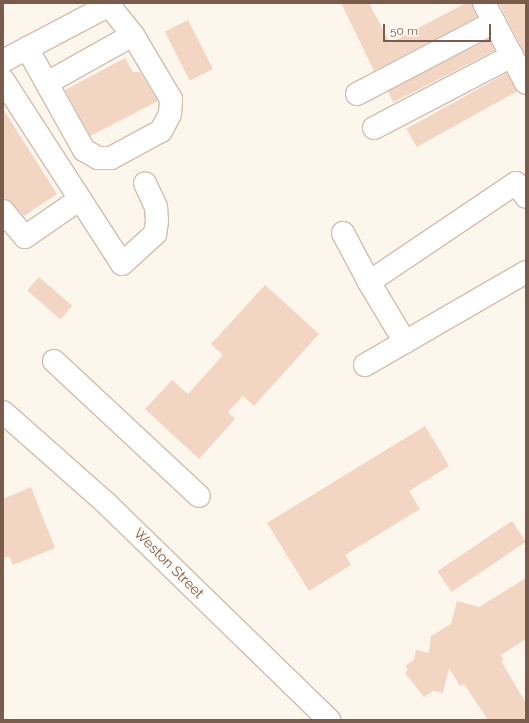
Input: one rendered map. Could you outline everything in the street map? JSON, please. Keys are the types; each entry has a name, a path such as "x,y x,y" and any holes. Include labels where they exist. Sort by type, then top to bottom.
{"street":[{"path":"484,3 526,83"},
{"path":"3,61 27,48 110,4 133,35 171,99 170,114 161,131 111,158 98,158 84,150 27,48"},
{"path":"357,94 494,22"},
{"path":"47,83 133,35"},
{"path":"374,128 512,56"},
{"path":"3,80 122,264 155,234 158,221 156,207 145,183"},
{"path":"369,282 516,183 526,197"},
{"path":"3,211 25,237 80,199"},
{"path":"343,233 369,282 405,342"},
{"path":"365,365 526,272"},
{"path":"54,361 199,496"},
{"name":"Weston Street","path":"3,412 118,514 329,720"}],"building":[{"path":"341,3 369,3 390,43 466,3 472,3 477,17 374,71"},
{"path":"499,3 526,3 526,56 509,23"},
{"path":"188,20 213,69 190,81 165,32"},
{"path":"489,39 495,51 393,102 387,91"},
{"path":"125,58 133,72 140,72 158,101 90,136 65,90"},
{"path":"507,73 517,91 417,147 406,129"},
{"path":"3,109 57,194 24,216 12,203 3,197"},
{"path":"39,277 72,306 60,319 27,291"},
{"path":"265,285 319,334 254,406 243,396 228,412 235,419 199,459 145,409 172,380 188,394 223,355 211,344"},
{"path":"425,426 449,466 409,491 420,509 345,555 351,565 309,591 267,523"},
{"path":"31,487 55,548 13,565 9,556 3,559 3,499"},
{"path":"512,521 526,542 451,592 437,571"},
{"path":"526,578 526,639 501,655 504,660 501,661 526,703 526,720 488,720 464,684 460,686 449,668 443,693 433,691 424,697 405,673 408,670 405,666 414,660 416,650 429,653 431,636 451,624 457,601 479,607"}]}
